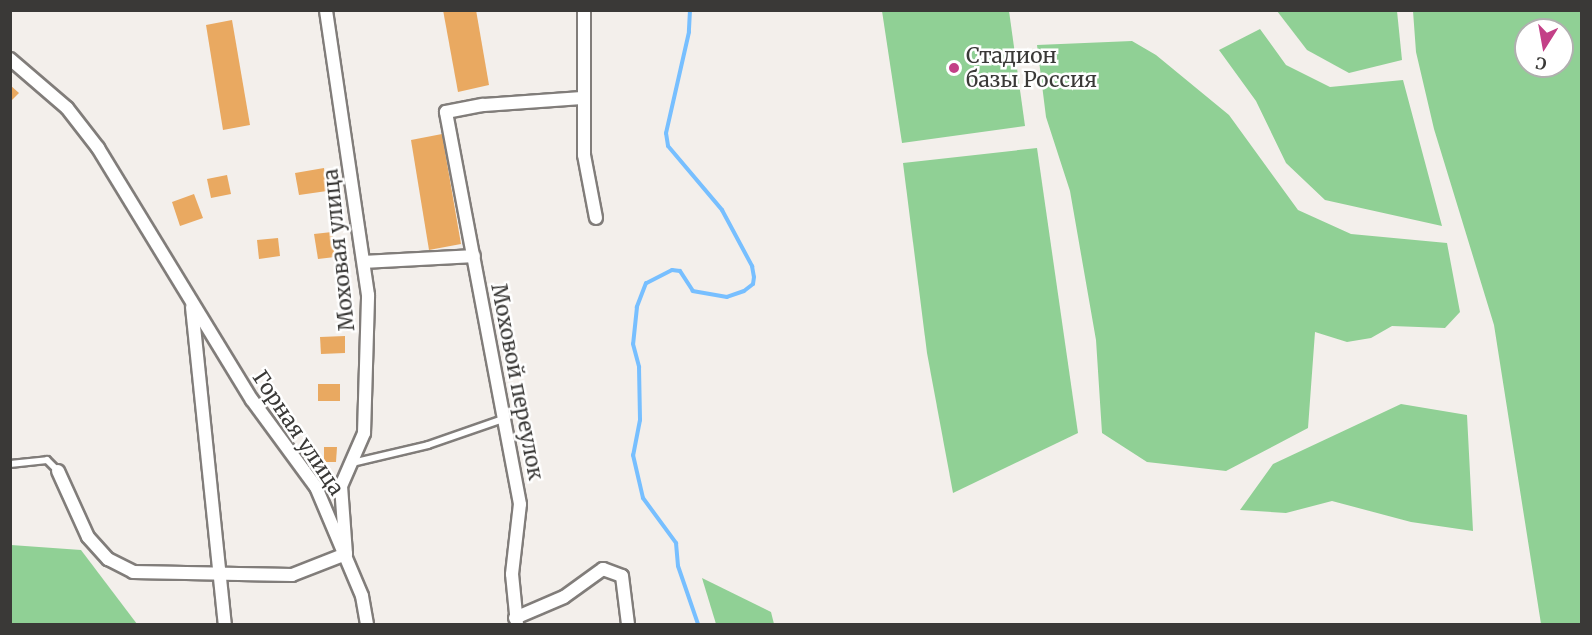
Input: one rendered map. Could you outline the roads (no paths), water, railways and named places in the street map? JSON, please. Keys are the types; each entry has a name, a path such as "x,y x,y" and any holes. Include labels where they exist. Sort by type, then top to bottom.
{"street":[{"name":"Моховая улица","path":"326,10 364,262 368,359 364,433 340,486 346,554"},
{"path":"584,10 584,154 596,218"},
{"name":"Горная улица","path":"10,59 68,108 98,148 252,400 316,486 363,596 367,624"},
{"name":"Моховой переулок","path":"516,621 512,574 520,504 446,112 483,105 583,98"},
{"path":"364,262 474,256"},
{"name":"Горная улица","path":"192,303 225,624"},
{"path":"58,471 88,537 108,559 140,573 292,575 346,554"},
{"path":"516,621 564,597 603,569 622,576 627,624"}],"lane":[{"path":"351,464 428,445 503,419"},
{"path":"10,464 47,460 58,471"}],"waterway":[{"path":"690,10 689,32 666,133 668,146 722,210 752,266 754,277 753,284 744,291 727,297 693,291 680,271 672,270 646,283 637,307 633,344 639,367 640,420 633,455 643,498 676,543 678,566 698,624"}],"place":[{"name":"Стадион базы Россия","path":"954,68"}]}
